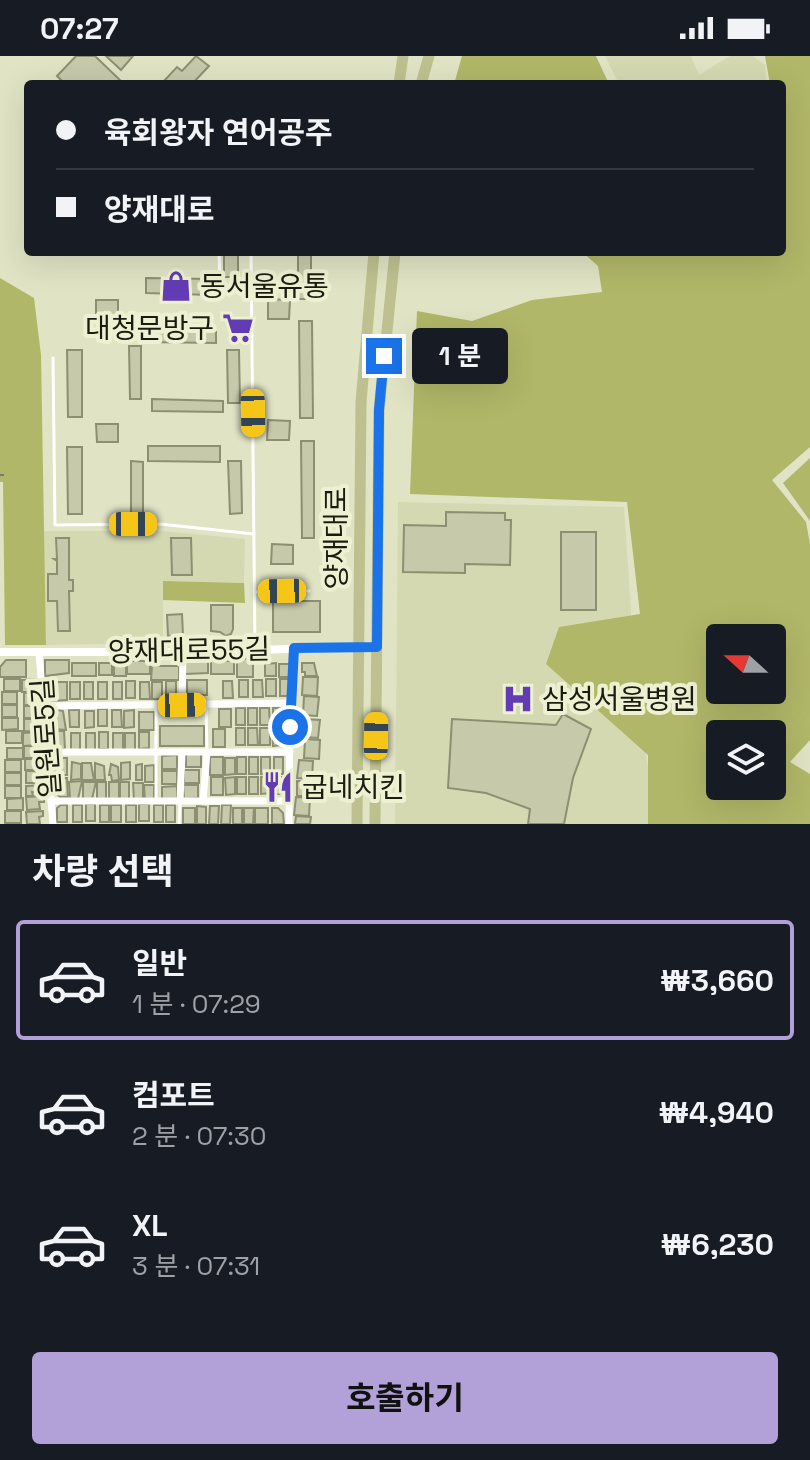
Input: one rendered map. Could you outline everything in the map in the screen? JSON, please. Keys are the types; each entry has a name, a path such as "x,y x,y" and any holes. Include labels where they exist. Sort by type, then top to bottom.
{"main road":[{"path":"400,80 403,56"},
{"path":"422,80 428,56"},
{"name":"양재대로","path":"357,824 361,402 374,256"},
{"name":"양재대로","path":"375,824 379,410 395,256"}],"street":[{"name":"양재대로55길","path":"0,652 183,652 377,647"},
{"path":"289,824 290,703 294,648"},
{"path":"182,705 183,652"},
{"name":"일원로5길","path":"39,653 53,824"},
{"path":"44,706 290,703"},
{"path":"46,752 290,752"},
{"path":"180,801 182,752"},
{"path":"203,801 207,752"},
{"path":"51,801 289,801"}],"lane":[{"path":"219,256 220,285 251,293"},
{"path":"251,256 255,649"},
{"path":"53,358 55,525 160,524 254,534"},
{"path":"254,592 309,591"},
{"path":"206,704 207,752"},
{"path":"156,705 156,802"},
{"path":"179,824 180,801"}],"path":[{"path":"0,475 7,475"}],"shaded area":[{"path":"605,56 691,56 699,75 730,56 753,56 765,65 767,80 617,80"},
{"name":"삼성서울병원","path":"398,502 624,507 632,626 654,824 395,824"},
{"path":"43,531 163,531 245,539 244,583 163,581 163,643 46,645"}],"green space":[{"path":"462,56 596,56 607,80 455,80"},
{"path":"765,56 810,56 810,447 772,480 806,522 810,544 810,740 790,762 810,774 810,824 648,824 648,755 546,664 559,627 640,614 627,502 410,494 417,311 472,321 532,300 602,292 598,266 587,256 786,256 786,80 769,80"},
{"path":"0,278 34,298 41,355 46,645 5,645 3,482 0,482"},
{"path":"810,458 810,521 783,483"},
{"path":"163,581 244,583 245,603 163,600"}],"building":[{"path":"76,56 95,56 120,80 61,80 57,76"},
{"path":"106,56 133,56 121,70"},
{"path":"196,56 209,66 196,80 165,80 177,67 182,71"},
{"path":"224,256 238,256 238,277 224,277"},
{"path":"298,256 311,256 311,299 298,299"},
{"path":"146,278 210,279 210,295 146,293"},
{"path":"268,299 290,300 289,319 268,319"},
{"path":"96,300 118,300 118,319 96,319"},
{"path":"299,321 312,321 313,418 300,418"},
{"path":"145,330 216,332 216,343 144,342"},
{"path":"129,346 141,346 141,399 130,399"},
{"path":"67,350 82,350 82,417 68,417"},
{"path":"227,350 239,350 240,403 228,403"},
{"path":"152,399 223,401 223,412 152,411"},
{"path":"268,420 290,421 289,440 267,440"},
{"path":"96,424 118,424 118,442 97,442"},
{"path":"301,441 314,441 314,538 302,538"},
{"path":"148,446 220,446 220,462 148,461"},
{"path":"67,447 82,447 82,514 68,514"},
{"path":"131,461 143,462 143,514 131,514"},
{"path":"228,461 241,461 242,513 230,514"},
{"path":"446,512 505,513 505,520 511,520 510,565 465,564 465,573 403,572 404,525 446,526"},
{"path":"561,532 596,532 596,610 561,610"},
{"path":"56,538 69,538 69,580 73,580 73,591 69,591 70,631 58,631 57,601 48,601 48,574 57,574 57,561 54,559 57,559"},
{"path":"171,538 191,538 192,575 172,575"},
{"path":"272,544 293,545 293,564 271,564"},
{"path":"273,601 320,601 320,632 273,632"},
{"path":"211,605 233,605 231,634 226,636 211,631"},
{"path":"182,614 183,635 168,636 167,615"},
{"path":"237,658 253,659 253,677 237,677"},
{"path":"6,660 26,660 26,677 0,677 0,667"},
{"path":"45,660 69,660 69,673 45,676"},
{"path":"127,661 150,661 150,674 127,674"},
{"path":"185,661 208,661 208,673 185,674"},
{"path":"211,661 234,661 234,674 211,674"},
{"path":"72,663 96,663 96,676 72,676"},
{"path":"99,663 112,663 112,675 99,675"},
{"path":"276,663 276,676 265,676 265,664"},
{"path":"302,663 314,663 317,676 305,676"},
{"path":"114,664 126,664 126,676 114,676"},
{"path":"279,664 290,664 290,677 279,677"},
{"path":"152,666 179,666 179,680 151,680"},
{"path":"303,677 318,677 317,696 302,695"},
{"path":"4,679 20,679 20,691 4,691"},
{"path":"40,679 40,692 22,692 22,680"},
{"path":"266,679 276,679 276,696 266,696"},
{"path":"280,679 289,679 290,696 280,696"},
{"path":"187,680 207,680 207,695 187,695"},
{"path":"239,680 248,680 248,697 239,697"},
{"path":"253,680 262,680 263,697 253,697"},
{"path":"126,681 135,681 135,698 126,698"},
{"path":"166,681 176,681 176,698 166,698"},
{"path":"223,681 232,681 233,698 223,698"},
{"path":"50,682 67,682 67,700 51,701"},
{"path":"70,682 80,682 80,699 70,699"},
{"path":"84,682 93,682 93,699 84,699"},
{"path":"98,682 107,682 107,699 98,699"},
{"path":"113,682 122,682 122,699 113,699"},
{"path":"140,682 149,682 150,699 140,699"},
{"path":"152,682 162,682 162,699 152,699"},
{"path":"2,692 17,692 17,704 2,704"},
{"path":"24,693 39,693 42,705 24,705"},
{"path":"304,696 319,697 317,716 303,715"},
{"path":"2,705 17,705 17,717 2,717"},
{"path":"24,706 38,706 38,718 24,718"},
{"path":"236,708 245,708 245,725 236,725"},
{"path":"248,708 257,708 257,725 248,725"},
{"path":"260,708 269,708 270,725 260,725"},
{"path":"273,708 282,708 283,725 273,725"},
{"path":"98,709 107,709 107,726 98,726"},
{"path":"219,709 231,709 231,727 219,727"},
{"path":"58,710 63,711 66,730 54,729"},
{"path":"69,710 79,710 79,727 70,727"},
{"path":"112,710 121,710 122,727 112,727"},
{"path":"134,710 134,727 124,728 124,711"},
{"path":"85,711 94,711 94,727 85,728"},
{"path":"139,712 154,712 154,730 139,730"},
{"path":"563,714 591,729 573,778 564,824 528,824 530,809 486,793 448,788 452,719 556,725"},
{"path":"2,718 18,718 18,729 2,730"},
{"path":"24,719 38,719 38,732 24,731"},
{"path":"305,719 320,720 318,738 304,737"},
{"path":"160,726 204,726 204,746 160,746"},
{"path":"236,728 245,728 245,745 236,745"},
{"path":"248,728 257,728 258,745 248,745"},
{"path":"260,728 270,728 270,745 260,745"},
{"path":"272,728 282,728 280,745 273,746"},
{"path":"213,729 225,729 225,747 213,747"},
{"path":"6,731 22,731 22,743 6,743"},
{"path":"54,731 64,731 65,749 59,749 55,744"},
{"path":"99,732 108,732 108,749 99,749"},
{"path":"139,732 149,732 149,748 139,749"},
{"path":"23,733 41,734 39,745 23,746"},
{"path":"71,733 80,733 80,750 71,750"},
{"path":"86,733 95,733 95,750 86,750"},
{"path":"113,733 123,733 123,750 113,750"},
{"path":"125,733 135,733 135,750 125,750"},
{"path":"305,739 320,740 319,759 304,758"},
{"path":"24,746 39,746 39,758 24,758"},
{"path":"7,748 23,748 23,759 7,759"},
{"path":"186,754 201,754 201,767 186,767"},
{"path":"177,755 177,769 162,769 162,756"},
{"path":"210,757 223,757 223,775 210,775"},
{"path":"237,757 246,757 246,774 237,774"},
{"path":"249,757 258,757 258,774 249,774"},
{"path":"261,757 270,757 270,774 261,774"},
{"path":"274,757 283,757 283,774 274,774"},
{"path":"67,758 67,775 55,775 55,763"},
{"path":"225,758 235,758 235,774 225,775"},
{"path":"25,759 42,759 42,765 38,765 38,770 25,770"},
{"path":"5,760 21,760 21,772 5,772"},
{"path":"299,760 313,761 312,779 297,778"},
{"path":"72,762 81,764 81,779 71,780"},
{"path":"130,762 130,779 121,780 121,763"},
{"path":"82,763 91,763 94,780 82,780"},
{"path":"95,763 104,766 105,780 95,780"},
{"path":"111,764 118,767 119,780 112,781 109,775"},
{"path":"142,764 142,780 136,780 136,765"},
{"path":"154,765 154,782 145,782 145,766"},
{"path":"184,770 199,770 199,783 184,783"},
{"path":"26,771 35,771 40,783 26,783"},
{"path":"162,771 177,771 177,784 162,784"},
{"path":"5,773 21,773 21,785 5,785"},
{"path":"270,776 271,793 261,794 261,777"},
{"path":"211,777 223,777 223,795 211,795"},
{"path":"235,777 235,794 226,795 225,778"},
{"path":"237,777 246,777 246,794 237,794"},
{"path":"249,777 258,777 258,794 249,794"},
{"path":"274,777 283,777 283,790 279,794 274,794"},
{"path":"54,778 67,778 68,797 60,797 55,792"},
{"path":"82,781 78,799 70,799 69,782"},
{"path":"297,781 317,782 317,796 297,796"},
{"path":"83,782 96,782 92,799 83,799"},
{"path":"97,782 106,782 106,799 97,799"},
{"path":"109,782 119,782 119,799 109,799"},
{"path":"120,782 129,782 129,799 120,799"},
{"path":"133,783 143,783 143,800 134,800"},
{"path":"44,785 45,796 32,792 33,796 26,796 26,786"},
{"path":"144,785 154,785 154,802 145,802"},
{"path":"183,785 198,785 198,798 184,799"},
{"path":"5,786 21,786 21,798 5,798"},
{"path":"177,786 177,800 162,800 162,787"},
{"path":"44,796 44,802 39,802 40,809 27,810 26,797"},
{"path":"296,797 310,798 309,816 294,815"},
{"path":"23,798 23,810 7,810 7,799"},
{"path":"86,804 95,804 95,821 86,821"},
{"path":"139,804 149,804 149,821 139,821"},
{"path":"67,805 67,822 57,822 57,808"},
{"path":"73,805 82,805 82,822 73,822"},
{"path":"100,805 109,805 109,822 100,822"},
{"path":"111,805 121,805 121,822 111,822"},
{"path":"126,805 136,805 136,822 126,822"},
{"path":"154,805 163,805 163,822 154,822"},
{"path":"166,805 175,805 175,822 166,822"},
{"path":"222,805 231,805 230,824 221,824"},
{"path":"197,806 206,807 206,824 197,824"},
{"path":"210,806 219,806 218,824 209,824"},
{"path":"183,808 195,808 195,824 183,824"},
{"path":"233,808 242,808 242,824 233,824"},
{"path":"244,808 254,808 253,824 244,824"},
{"path":"255,808 268,808 268,824 255,824"},
{"path":"272,808 278,808 283,813 284,824 272,824"},
{"path":"5,811 21,811 21,823 5,823"},
{"path":"43,811 43,816 39,817 40,824 27,824 26,812"},
{"path":"296,816 311,817 310,824 295,824"}],"place":[{"name":"동서울유통","path":"176,286"},
{"name":"대청문방구","path":"238,328"},
{"name":"삼성서울병원","path":"518,699"},
{"name":"굽네치킨","path":"278,787"}],"route":[{"path":"290,727 294,648 377,647 379,410 384,356"}]}
